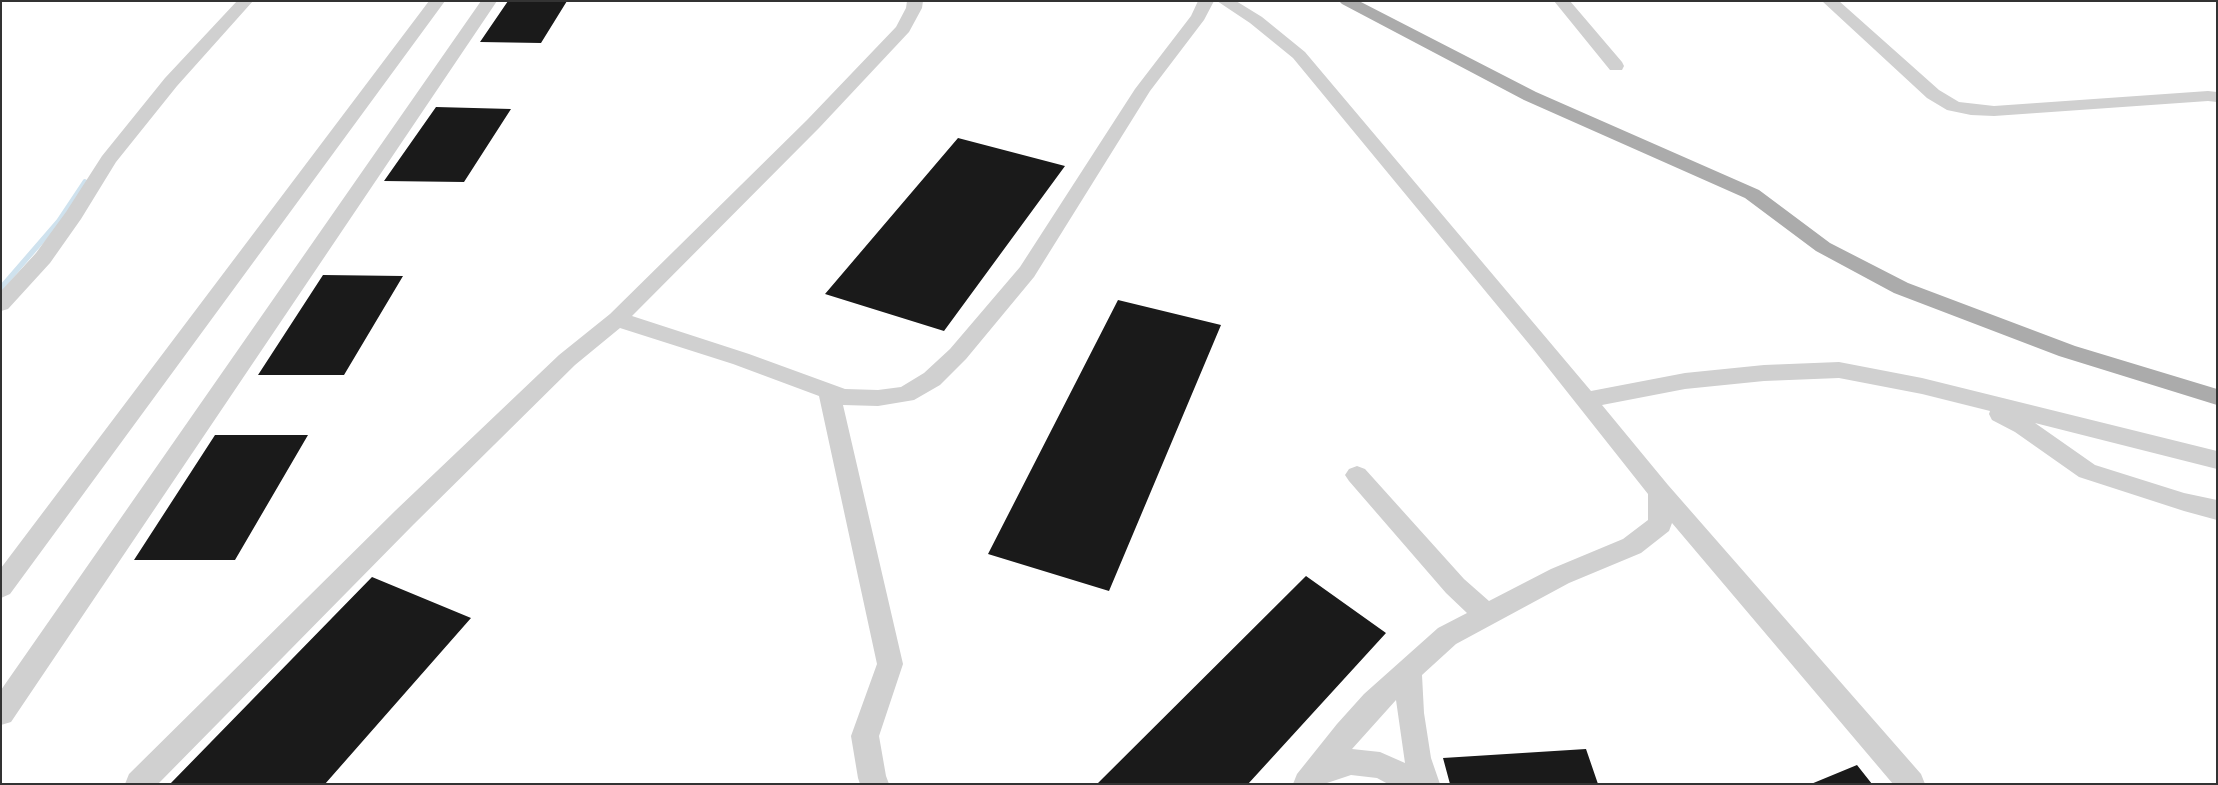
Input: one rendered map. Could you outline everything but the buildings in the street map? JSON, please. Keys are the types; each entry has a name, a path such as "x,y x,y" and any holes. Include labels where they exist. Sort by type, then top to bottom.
{"main road":[{"path":"1348,1 1530,96 1752,194 1823,247 1901,288 2067,351 2217,397"}],"street":[{"path":"1,304 43,258 74,215 108,160 171,82 245,1"},
{"path":"1,587 437,1"},
{"path":"1,714 490,1"},
{"path":"139,784 404,517 567,360 617,319 814,124 903,29 914,8 915,1"},
{"path":"617,319 741,359 844,397 878,398 906,394 932,379 958,354 1027,272 1143,89 1198,17 1206,1"},
{"path":"1225,1 1256,20 1299,55 1587,400 1660,492 1911,784"},
{"path":"1562,1 1616,66"},
{"path":"1830,1 1933,94 1953,106 1970,110 1994,111 2208,96 2217,97"},
{"path":"1587,400 1685,381 1764,373 1839,370 1922,386 2217,460"},
{"path":"829,391 890,664 865,736 872,778 875,784"},
{"path":"1967,397 2023,426 2087,471 2184,502 2217,510"},
{"path":"1357,475 1456,586 1487,615"},
{"path":"1313,777 1347,733 1374,703 1447,636 1560,576 1632,546 1660,524 1660,492"},
{"path":"1409,672 1410,713 1417,758 1426,784"},
{"path":"1313,777 1351,762 1380,765 1405,778 1411,784"}],"waterway":[{"path":"1,288 59,221 85,182"}]}
